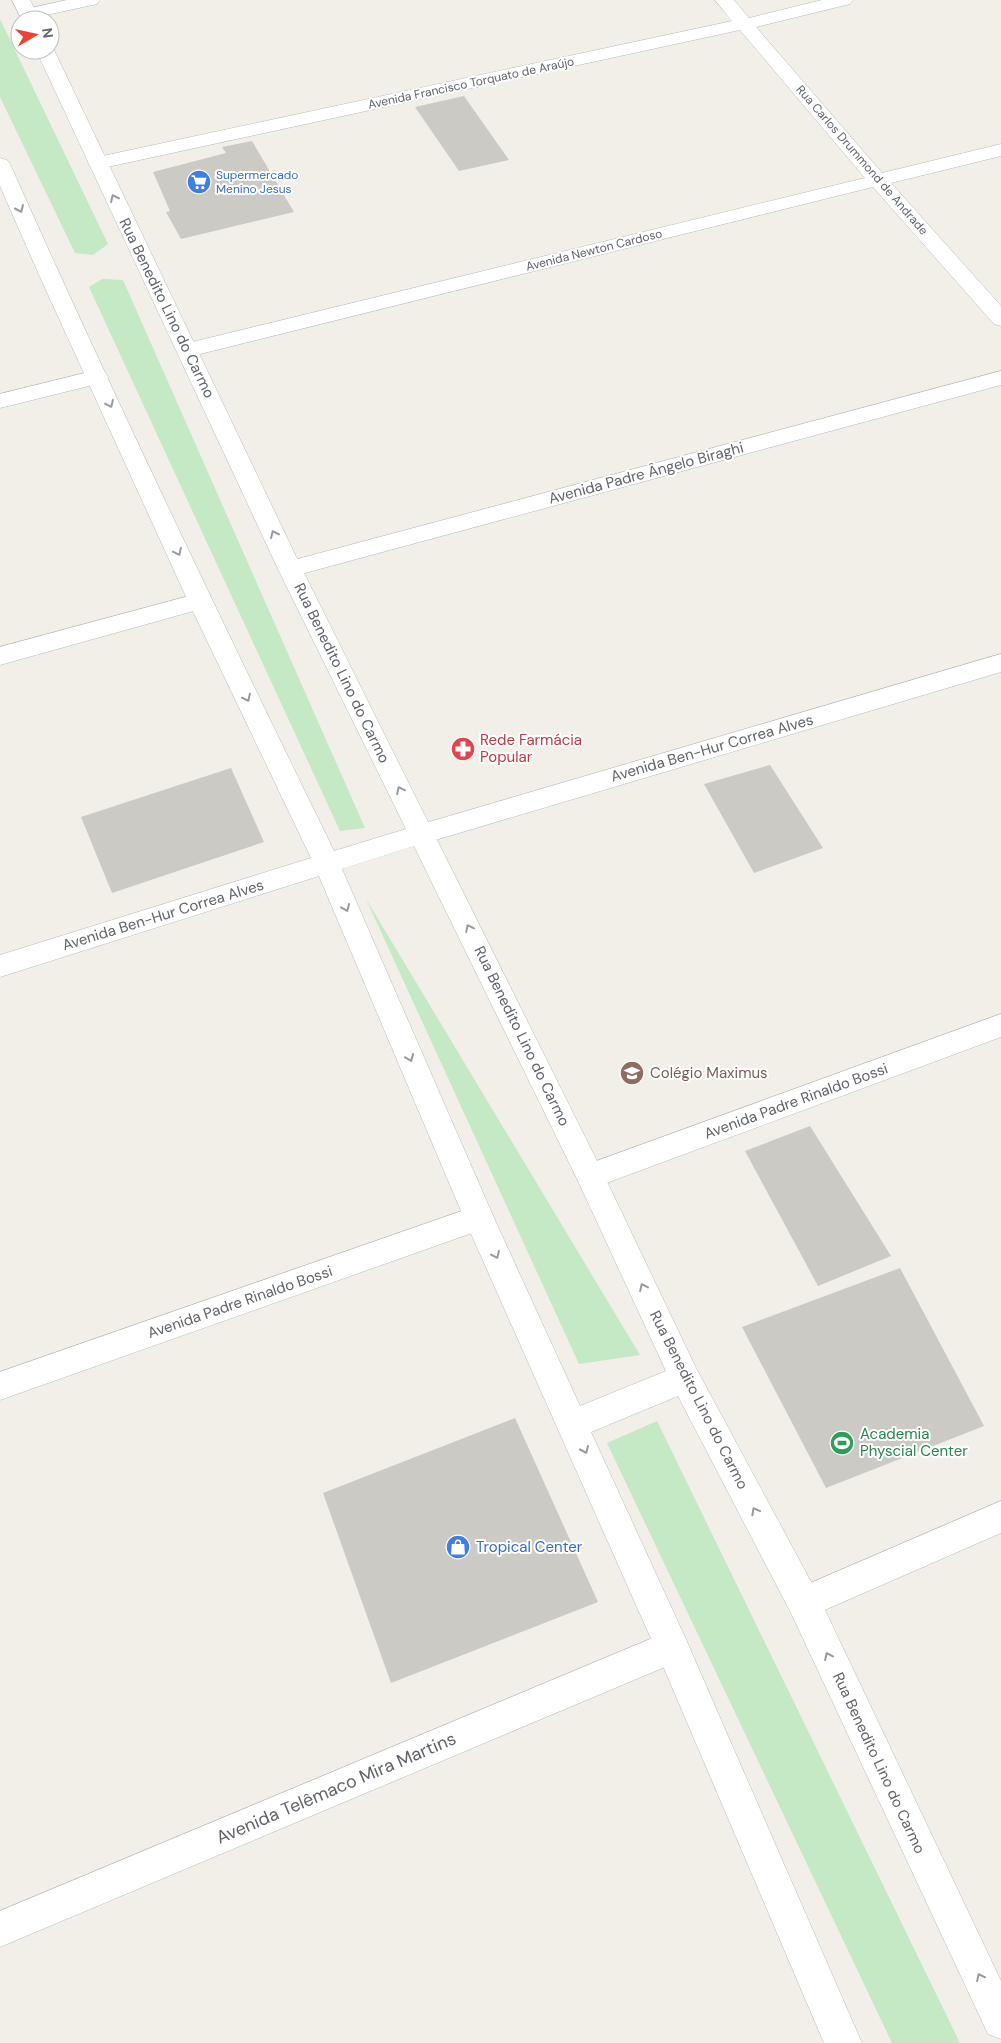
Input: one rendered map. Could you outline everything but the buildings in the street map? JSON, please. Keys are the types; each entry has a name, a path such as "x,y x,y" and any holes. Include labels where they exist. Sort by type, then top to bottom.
{"street":[{"path":"33,10 91,0"},
{"name":"Rua Carlos Drummond de Andrade","path":"724,0 878,181 1001,319"},
{"name":"Avenida Francisco Torquato de Araújo","path":"98,163 745,24 844,0"},
{"name":"Rua Benedito Lino do Carmo","path":"50,60 290,568 590,1176 686,1378 804,1603 1001,2021"},
{"name":"Avenida Newton Cardoso","path":"188,350 1001,150"},
{"path":"0,164 5,188 97,377 200,601 327,864 479,1218 672,1647 843,2043"},
{"path":"0,401 97,377"},
{"name":"Avenida Padre Ângelo Biraghi","path":"290,568 1001,378"},
{"path":"0,656 200,601"},
{"name":"Avenida Ben-Hur Correa Alves","path":"0,966 422,834 1001,663"},
{"name":"Avenida Padre Rinaldo Bossi","path":"590,1176 1001,1025"},
{"name":"Avenida Padre Rinaldo Bossi","path":"0,1386 479,1218"},
{"path":"573,1424 686,1378"},
{"path":"804,1603 1001,1516"},
{"name":"Avenida Telêmaco Mira Martins","path":"0,1929 672,1647"}],"green space":[{"path":"0,19 10,40 10,60 20,60 108,244 93,255 75,253 0,97"},
{"path":"102,279 123,280 365,828 340,831 89,287"},
{"path":"366,899 640,1355 579,1364"},
{"path":"657,1421 960,2043 892,2043 607,1443"}],"place":[{"name":"Supermercado Menino Jesus","path":"199,182"},
{"name":"Rede Farmácia Popular","path":"463,749"},
{"name":"Colégio Maximus","path":"632,1073"},
{"name":"Academia Physcial Center","path":"842,1443"},
{"name":"Tropical Center","path":"458,1547"}]}
